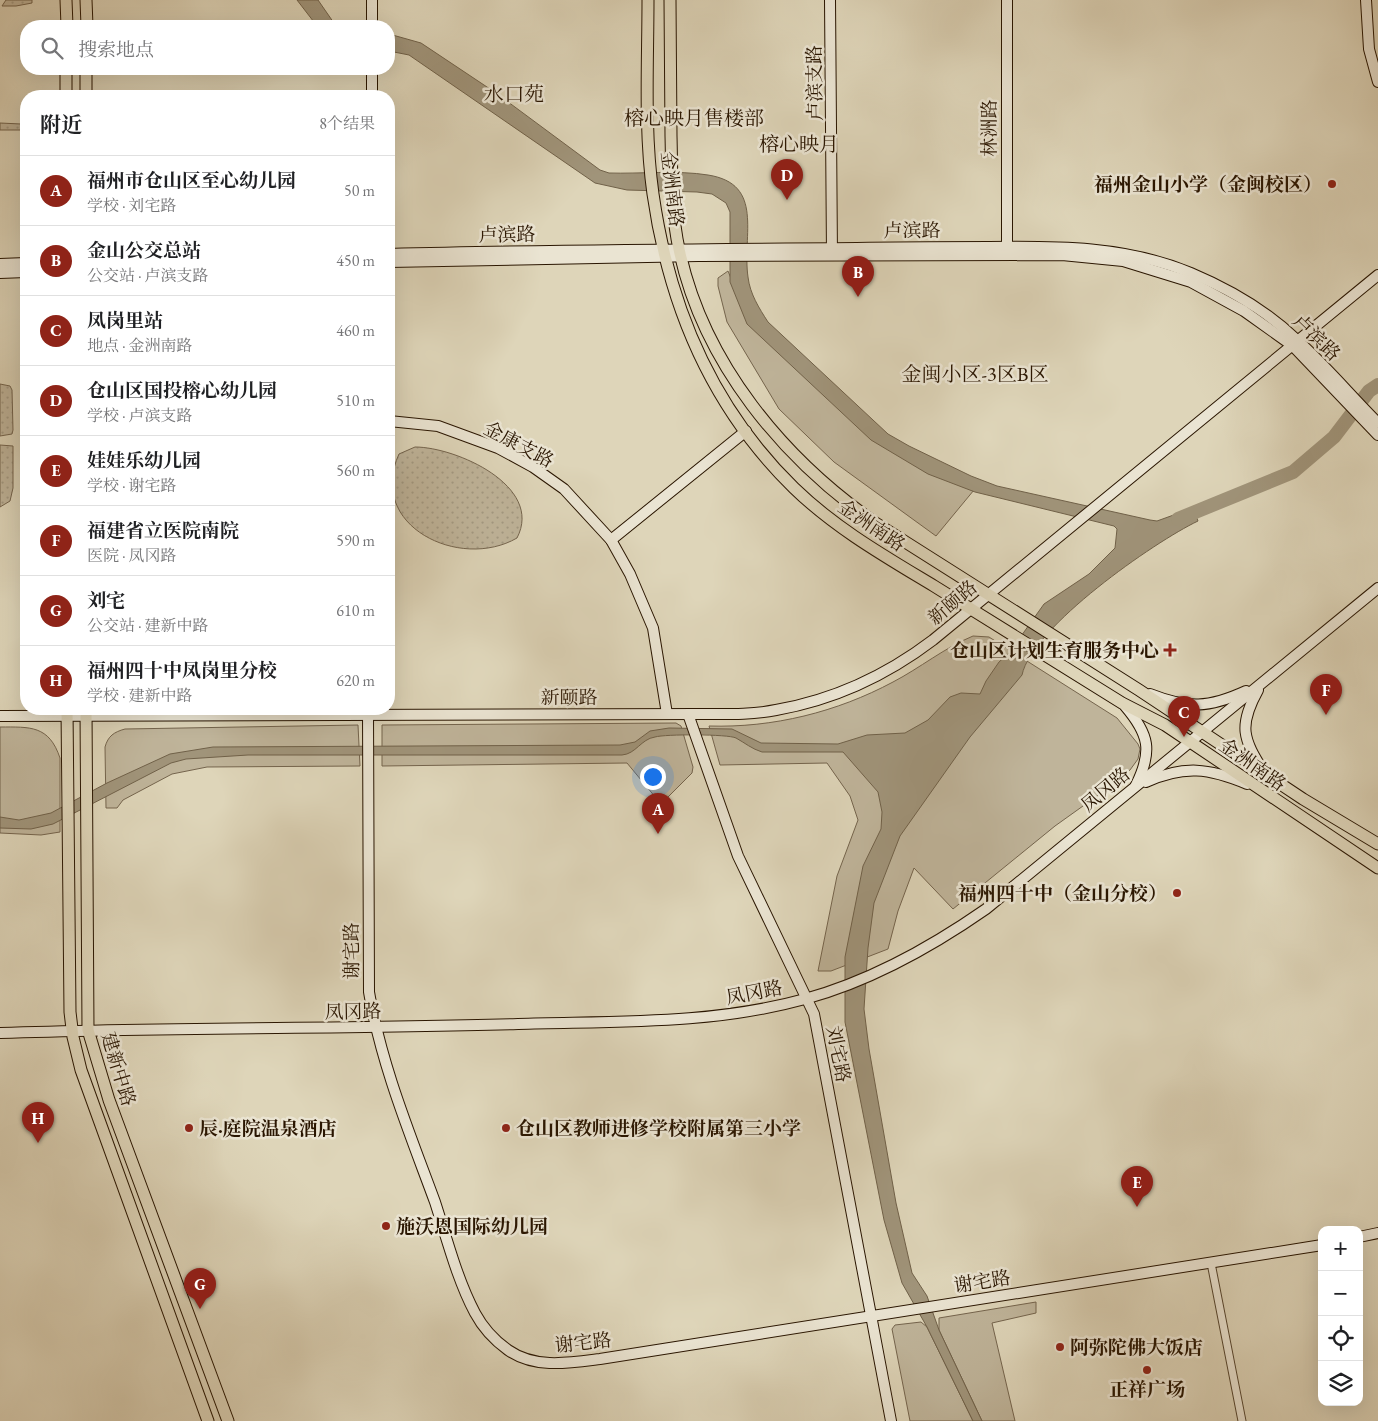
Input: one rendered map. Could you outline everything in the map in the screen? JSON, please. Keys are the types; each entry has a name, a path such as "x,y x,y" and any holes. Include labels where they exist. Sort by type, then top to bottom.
{"main road":[{"path":"66,0 66,20"},
{"path":"86,0 86,20"},
{"name":"金洲南路","path":"648,0 650,170 665,252 683,319 696,350 716,386 746,431 794,488 860,540 1122,703 1190,742 1378,868"},
{"name":"金洲南路","path":"670,0 672,169 680,252 702,320 721,360 788,449 843,500 1140,690 1267,776 1378,844"},
{"path":"66,75 66,90"},
{"path":"86,75 86,90"},
{"name":"建新中路","path":"67,715 67,816 72,1031 81,1070 208,1421"},
{"name":"建新中路","path":"86,715 88,1030 112,1107 228,1421"}],"street":[{"path":"372,0 372,20"},
{"name":"卢滨支路","path":"830,0 832,252"},
{"name":"林洲路","path":"1007,0 1007,251"},
{"path":"1366,0 1369,49 1378,82"},
{"path":"372,75 372,90"},
{"name":"卢滨路","path":"680,252 1007,251 1096,248 1131,254 1174,267 1237,296 1270,318 1371,420 1378,435"},
{"name":"卢滨路","path":"395,254 665,252"},
{"path":"395,262 680,252"},
{"path":"0,264 20,263"},
{"path":"0,273 20,272"},
{"path":"1296,343 1378,275"},
{"name":"新颐路","path":"395,712 688,714 770,711 816,700 842,691 878,675 919,651 1296,343"},
{"name":"金康支路","path":"395,422 438,426 498,448 533,467 564,489 611,540 630,574 653,628 667,714"},
{"path":"611,540 746,431"},
{"name":"凤冈路","path":"0,1033 88,1030 376,1028 691,1019 746,1012 807,998 842,987 869,976 933,944 980,914 1378,588"},
{"path":"1140,690 1170,702 1196,706 1224,701 1261,685"},
{"path":"1261,685 1248,707 1244,729 1253,754 1267,776"},
{"path":"1122,703 1140,723 1147,745 1142,772 1134,788"},
{"name":"刘宅路","path":"688,714 741,864 814,1014 890,1421"},
{"name":"新颐路","path":"0,716 22,715"},
{"name":"谢宅路","path":"368,715 369,992 376,1028 471,1306 490,1334 513,1353 534,1361 572,1363 1318,1246"},
{"path":"1134,788 1171,773 1196,769 1227,776 1254,786"},
{"path":"1363,1236 1378,1232"},
{"path":"1211,1263 1242,1421"}],"shaded area":[{"path":"6,0 32,0 32,3 2,6"},
{"path":"297,0 318,0 332,20 312,20"},
{"path":"395,36 421,43 496,93 600,170 609,173 671,172 708,175 726,180 737,189 744,200 748,229 747,261 749,283 753,295 768,322 888,434 971,476 997,486 1157,521 1193,508 1198,521 1153,547 1097,588 1070,611 1031,655 1022,675 970,737 900,836 874,903 868,948 864,1009 869,1049 896,1203 912,1273 927,1296 939,1330 982,1421 973,1421 927,1327 902,1283 884,1220 845,1022 845,957 863,866 881,829 882,812 878,792 843,752 762,752 736,738 683,735 650,738 631,752 622,755 248,755 186,759 171,763 53,824 31,829 0,828 0,817 19,820 51,813 107,783 170,754 213,747 620,745 635,742 650,731 669,728 732,729 761,743 838,744 867,735 905,733 928,720 950,697 961,693 980,694 999,662 1009,653 1044,604 1089,574 1115,548 1117,529 1114,526 975,492 928,474 871,440 747,324 730,282 730,212 726,203 712,194 627,190 595,183 409,55 395,52"},
{"path":"0,123 20,124 20,130 0,130"},
{"path":"728,271 749,323 832,399 974,490 936,536 834,462 779,409 727,322 718,286 718,278"},
{"path":"0,384 10,386 12,390 13,430 12,434 0,436"},
{"path":"0,445 13,446 13,488 10,501 0,507"},
{"path":"415,447 432,449 472,462 492,473 507,486 518,502 522,519 517,538 494,547 470,549 446,545 424,535 407,521 396,502 395,469 399,454"},
{"path":"973,636 989,637 1117,718 1138,744 1140,749 1138,759 1130,770 1111,786 1055,826 953,909 914,868 898,911 888,949 831,971 818,971 837,876 858,820 850,796 827,763 720,765 709,726 733,726 781,721 827,710 872,693 913,671 952,646"},
{"path":"676,723 681,726 693,767 692,773 661,804 627,763 382,766 382,725"},
{"path":"358,725 360,766 207,767 172,774 123,800 117,808 106,808 105,747 110,737 121,730"},
{"path":"0,727 20,727 37,730 50,739 55,747 60,758 60,832 41,835 0,833"},
{"path":"1036,1302 1036,1313 992,1323 1015,1421 982,1421 939,1330 939,1318"},
{"path":"921,1322 927,1327 973,1421 910,1421 892,1329 895,1325"}],"waterway":[{"path":"1178,519 1293,472 1334,437 1369,391 1378,385"}],"place":[{"name":"福州金山小学（金闽校区）","path":"1332,184"},
{"name":"仓山区国投榕心幼儿园","path":"787,200"},
{"name":"金山公交总站","path":"858,297"},
{"name":"仓山区计划生育服务中心","path":"1170,650"},
{"name":"福建省立医院南院","path":"1326,715"},
{"name":"凤岗里站","path":"1184,737"},
{"name":"福州市仓山区至心幼儿园","path":"658,834"},
{"name":"福州四十中（金山分校）","path":"1177,893"},
{"name":"辰·庭院温泉酒店","path":"189,1128"},
{"name":"仓山区教师进修学校附属第三小学","path":"506,1128"},
{"name":"福州四十中凤岗里分校","path":"38,1143"},
{"name":"娃娃乐幼儿园","path":"1137,1207"},
{"name":"施沃恩国际幼儿园","path":"386,1226"},
{"name":"刘宅","path":"200,1309"},
{"name":"阿弥陀佛大饭店","path":"1060,1347"},
{"name":"正祥广场","path":"1147,1370"}],"district":[{"name":"水口苑","path":"514,94"},
{"name":"榕心映月售楼部","path":"694,118"},
{"name":"榕心映月","path":"799,144"},
{"name":"金闽小区-3区B区","path":"975,374"}]}
